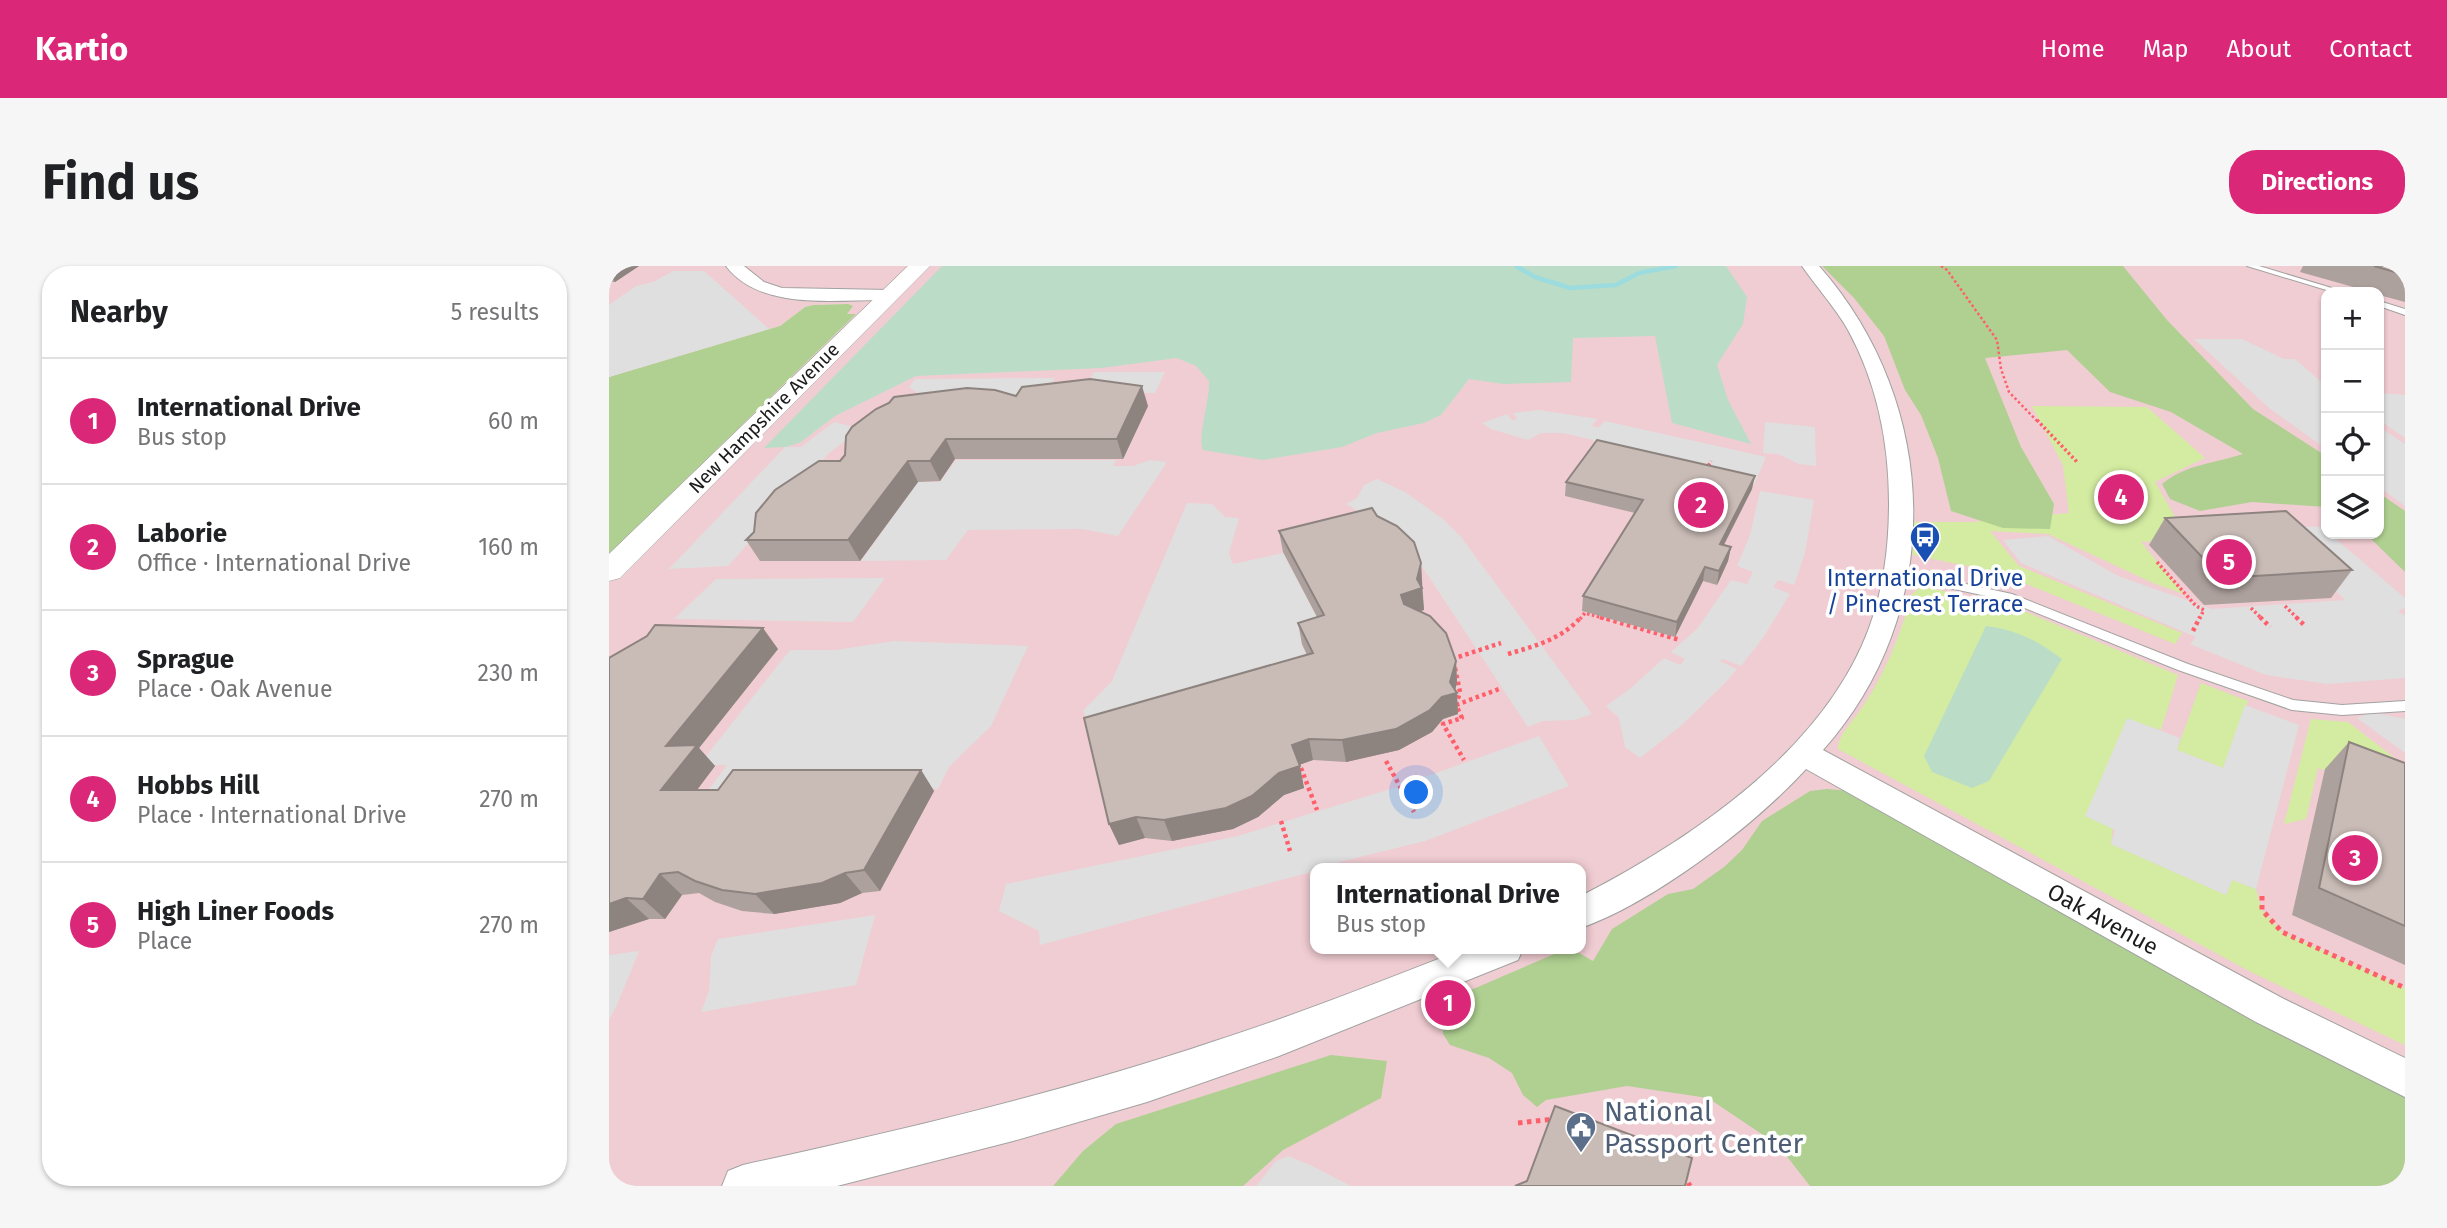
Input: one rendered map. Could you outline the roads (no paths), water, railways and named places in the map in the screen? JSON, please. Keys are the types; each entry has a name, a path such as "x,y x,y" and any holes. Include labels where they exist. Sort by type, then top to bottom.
{"street":[{"path":"734,266 758,286 781,293 890,295"},
{"name":"New Hampshire Avenue","path":"609,571 920,266"},
{"path":"1586,910 1669,864 1705,839 1748,807 1804,754 1839,707 1868,659 1881,629 1897,573 1901,481 1891,415 1875,368 1855,327 1835,296 1810,266"},
{"name":"Oak Avenue","path":"1804,754 2269,1010 2405,1078"},
{"path":"743,1186 837,1176 1081,1101 1277,1038 1493,954"}],"lane":[{"path":"2251,266 2324,287"},
{"path":"2384,305 2405,312"},
{"path":"1897,573 2008,597 2183,667 2292,705 2342,710 2405,706"}],"waterway":[{"path":"1516,266 1535,277 1570,288 1616,285 1639,273 1676,266"}],"place":[{"name":"Hobbs Hill","path":"2121,497"},
{"name":"Laborie","path":"1701,505"},
{"name":"High Liner Foods","path":"2229,562"},
{"name":"International Drive / Pinecrest Terrace","path":"1925,564"},
{"name":"Sprague","path":"2355,858"},
{"name":"International Drive","path":"1448,1003"},
{"name":"National Passport Center","path":"1581,1154"}]}
